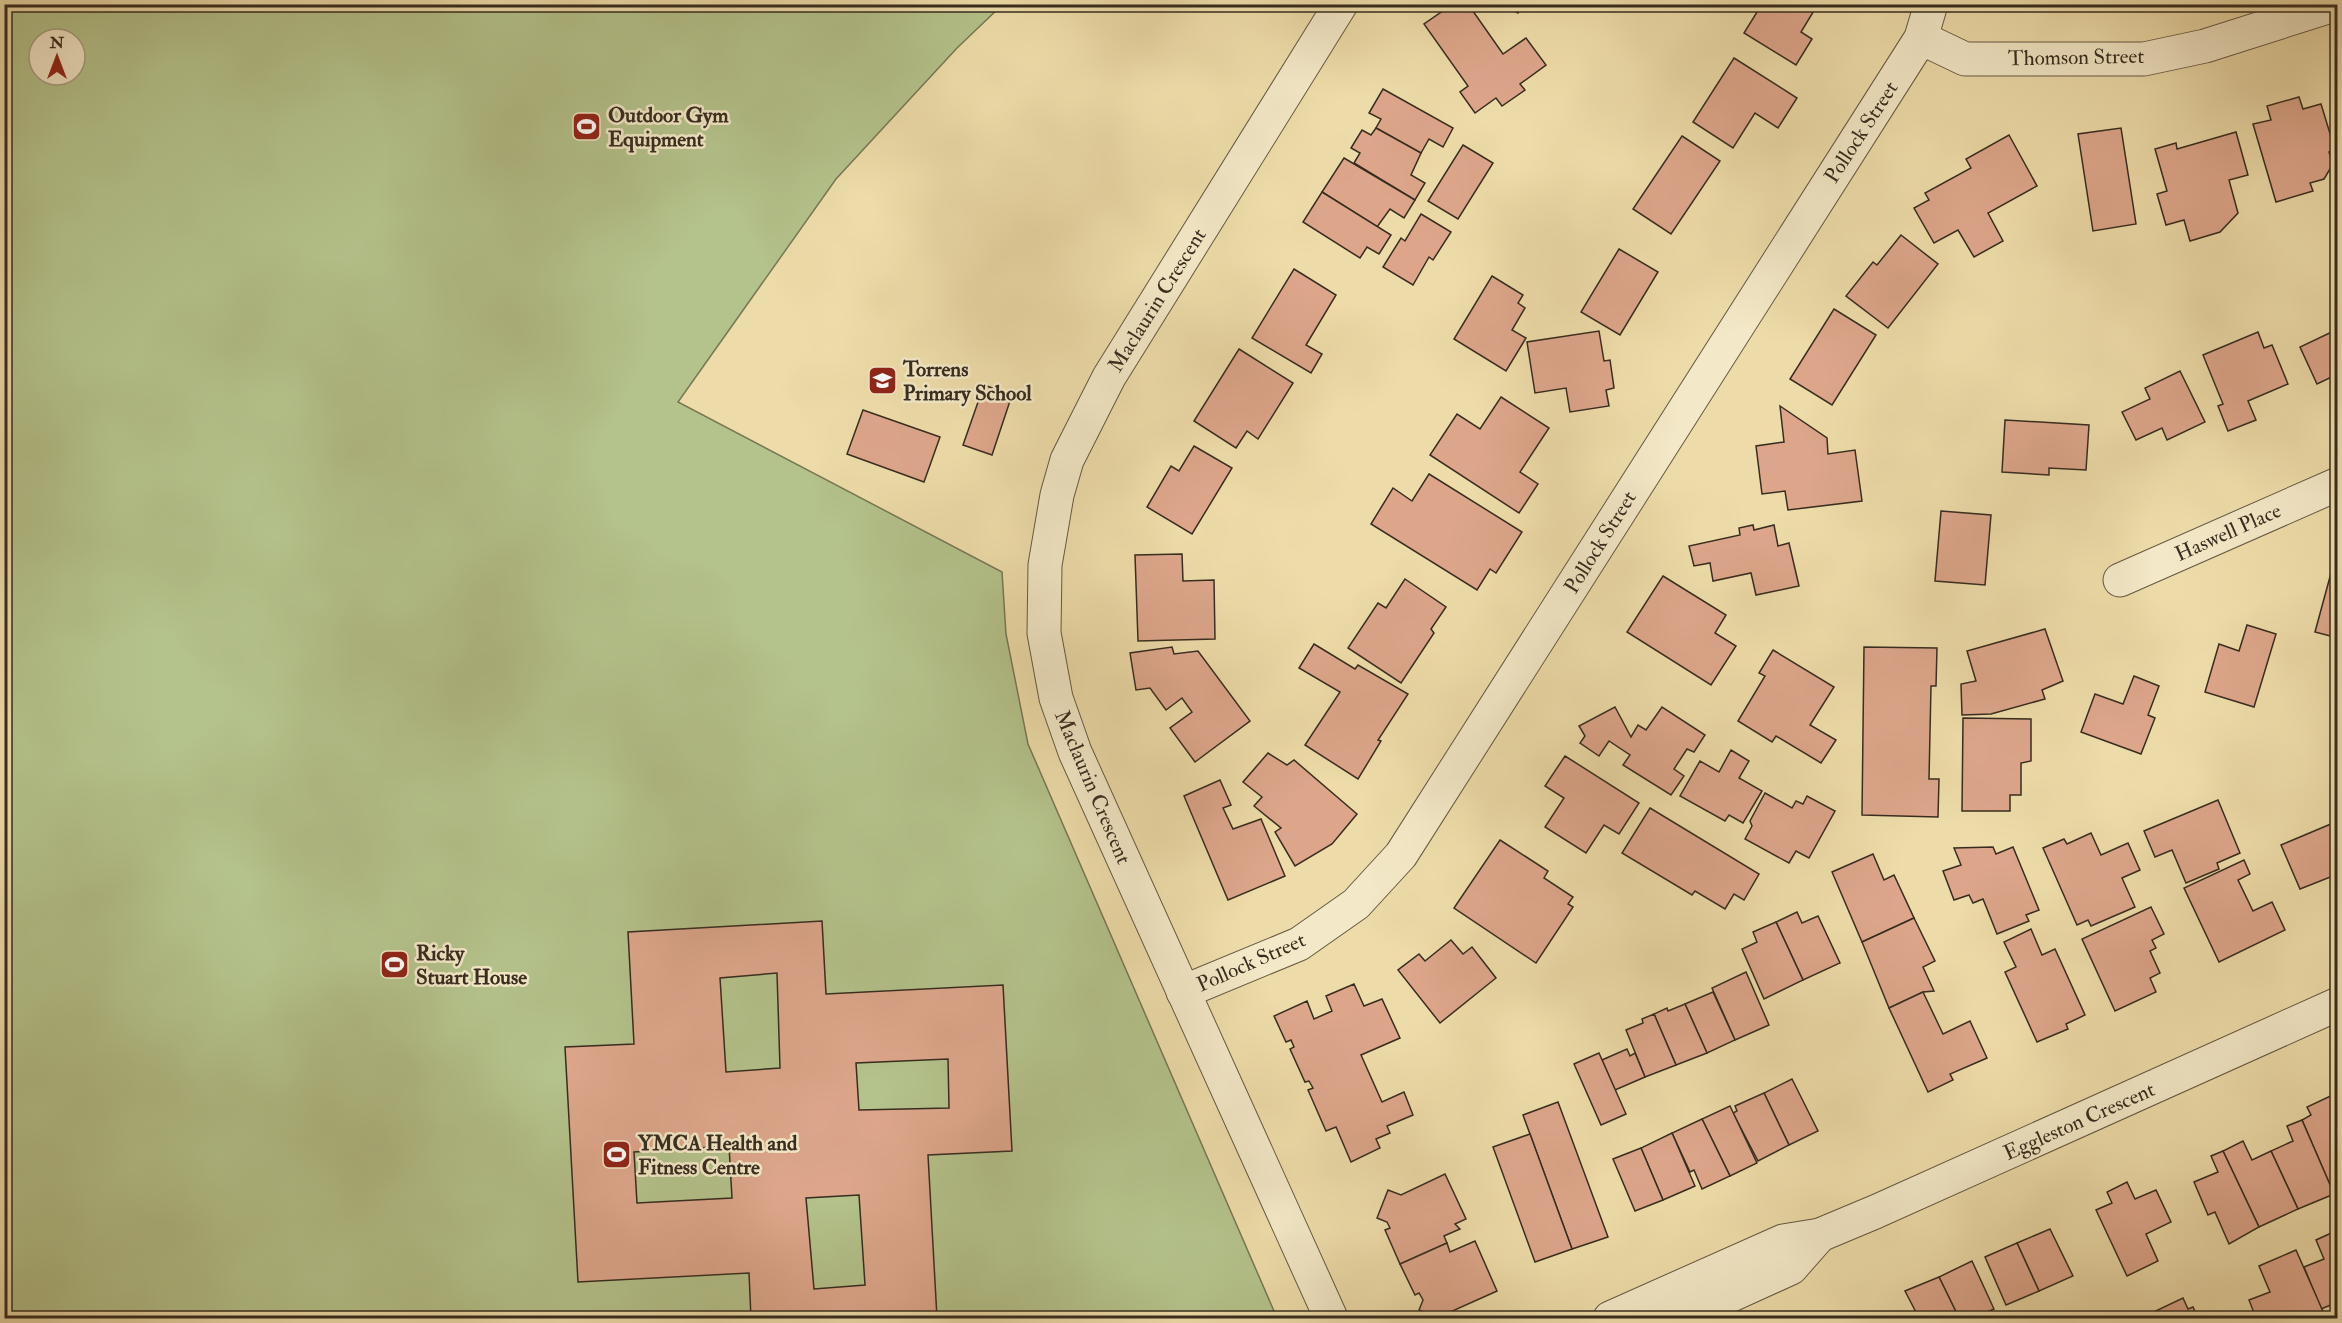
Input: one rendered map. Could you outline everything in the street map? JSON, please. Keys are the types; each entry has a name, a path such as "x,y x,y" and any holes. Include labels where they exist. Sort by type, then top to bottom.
{"street":[{"name":"Maclaurin Crescent","path":"1331,1318 1075,752 1056,698 1044,633 1045,565 1057,495 1067,459 1104,387 1341,4"},
{"name":"Pollock Street","path":"1183,992 1299,944 1356,904 1401,855 1921,38 1931,4"},
{"name":"Thomson Street","path":"1921,38 1965,58 2144,58 2205,46 2337,4"},
{"name":"Haswell Place","path":"2120,580 2337,484"},
{"name":"Eggleston Crescent","path":"1610,1318 1687,1310 1783,1241 1820,1236 2337,1004"}],"green space":[{"path":"4,5 1002,5 957,48 836,179 678,402 1002,572 1006,634 1028,744 1277,1318 5,1318"}],"building":[{"path":"1453,4 1468,4 1503,54 1526,38 1546,65 1520,84 1525,90 1502,106 1496,98 1475,113 1460,92 1468,86 1424,24"},
{"path":"1499,4 1522,4 1518,13"},
{"path":"1762,4 1818,4 1801,32 1812,39 1796,65 1744,33"},
{"path":"1734,58 1797,98 1778,128 1755,113 1733,148 1693,122"},
{"path":"1383,89 1453,128 1443,147 1429,139 1421,153 1376,128 1381,119 1369,113"},
{"path":"2299,97 2303,109 2321,104 2335,150 2329,152 2333,164 2324,179 2310,183 2313,191 2276,202 2253,124 2271,120 2267,106"},
{"path":"1376,128 1421,153 1411,175 1425,183 1415,200 1354,163 1360,153 1351,148 1362,130 1371,135"},
{"path":"2121,128 2136,224 2093,231 2078,134"},
{"path":"2236,132 2248,175 2229,180 2238,213 2220,232 2190,241 2184,220 2166,225 2157,194 2167,191 2155,149 2176,143 2177,149"},
{"path":"2009,135 2037,186 1988,213 2003,241 1974,257 1958,230 1934,243 1914,208 1929,200 1925,193 1971,168 1966,159"},
{"path":"1682,136 1720,161 1671,234 1633,209"},
{"path":"1463,145 1493,163 1458,219 1428,201"},
{"path":"1344,158 1415,200 1404,218 1390,209 1377,227 1322,192"},
{"path":"1322,192 1391,235 1379,254 1367,247 1360,258 1303,222"},
{"path":"1421,214 1451,232 1433,260 1429,257 1413,285 1383,267 1401,238 1405,241"},
{"path":"1901,235 1938,264 1888,328 1846,296 1873,262 1877,265"},
{"path":"1619,249 1658,272 1620,335 1581,312"},
{"path":"1294,269 1336,295 1306,345 1322,354 1311,373 1252,338"},
{"path":"1492,276 1523,295 1518,303 1525,308 1512,330 1526,338 1506,371 1454,339"},
{"path":"1834,309 1876,335 1832,405 1790,379"},
{"path":"2338,329 2338,374 2317,384 2300,347"},
{"path":"1599,331 1604,361 1610,360 1614,388 1606,390 1609,406 1570,412 1566,388 1535,393 1527,342"},
{"path":"2258,332 2264,348 2272,345 2288,384 2248,401 2256,420 2228,431 2218,406 2223,404 2203,355"},
{"path":"1239,349 1293,383 1258,439 1247,431 1236,448 1194,421"},
{"path":"2180,371 2205,422 2167,440 2162,428 2136,440 2122,412 2150,399 2145,388"},
{"path":"984,385 1012,395 992,455 963,445"},
{"path":"1501,397 1549,428 1520,472 1538,484 1519,513 1430,455 1457,414 1480,429"},
{"path":"1780,406 1827,438 1828,454 1855,450 1862,501 1788,510 1785,491 1762,494 1756,446 1784,442"},
{"path":"863,410 940,437 924,482 847,454"},
{"path":"2005,420 2089,425 2086,470 2049,468 2049,475 2002,472"},
{"path":"1194,446 1232,468 1192,534 1147,507 1171,466 1179,471"},
{"path":"1429,474 1522,532 1496,573 1490,569 1477,590 1371,524 1393,488 1412,501"},
{"path":"1941,511 1991,515 1985,585 1935,581"},
{"path":"1753,525 1754,530 1774,525 1778,546 1789,543 1799,586 1756,595 1751,573 1713,581 1710,563 1694,566 1689,546 1740,535 1739,528"},
{"path":"1182,554 1183,581 1214,580 1215,639 1138,641 1135,555"},
{"path":"2334,562 2338,563 2338,638 2315,632"},
{"path":"1663,576 1726,615 1715,633 1736,646 1711,685 1627,632"},
{"path":"1405,579 1446,607 1431,629 1434,633 1401,683 1348,648 1378,603 1386,608"},
{"path":"2247,625 2276,634 2254,707 2205,692 2219,644 2239,651"},
{"path":"2045,629 2063,681 2042,690 2045,699 1991,714 1962,715 1961,684 1976,681 1967,651"},
{"path":"1314,644 1355,669 1358,665 1408,694 1378,740 1381,741 1358,779 1305,745 1340,692 1299,668"},
{"path":"1172,647 1174,654 1198,651 1250,721 1195,762 1170,728 1192,712 1182,698 1166,710 1150,688 1136,690 1130,653"},
{"path":"1864,647 1937,648 1936,686 1931,686 1929,779 1939,779 1938,817 1862,815"},
{"path":"1773,650 1834,687 1810,725 1836,740 1821,763 1776,736 1772,742 1738,721 1765,676 1759,673"},
{"path":"2134,676 2159,686 2148,715 2155,718 2141,754 2081,732 2095,694 2123,704"},
{"path":"1615,707 1631,737 1638,725 1646,730 1662,707 1705,735 1694,752 1687,749 1674,769 1684,776 1671,795 1623,765 1630,755 1609,741 1599,756 1580,743 1585,736 1579,726"},
{"path":"1963,718 2031,719 2031,761 2021,763 2021,795 2010,795 2010,811 1962,811"},
{"path":"1731,750 1749,761 1739,778 1762,791 1743,823 1729,815 1725,821 1680,796 1700,761 1719,772"},
{"path":"1268,753 1287,765 1294,760 1357,814 1332,844 1295,866 1275,832 1281,828 1254,806 1262,797 1243,782"},
{"path":"1565,756 1639,803 1619,834 1604,825 1586,853 1545,827 1564,798 1545,786"},
{"path":"1220,780 1231,805 1223,808 1233,829 1261,819 1285,876 1228,900 1184,796"},
{"path":"1765,793 1792,808 1796,801 1803,804 1807,796 1835,811 1809,858 1796,851 1789,863 1745,839 1752,826 1750,821"},
{"path":"2218,800 2240,853 2217,863 2219,869 2186,883 2172,850 2155,857 2144,831"},
{"path":"1650,808 1759,874 1744,900 1734,894 1725,909 1695,891 1692,895 1622,853"},
{"path":"2338,821 2338,874 2300,889 2281,845"},
{"path":"2091,833 2101,855 2128,843 2140,870 2122,878 2135,907 2091,926 2088,920 2077,925 2043,848 2064,839 2067,844"},
{"path":"1500,840 1548,871 1544,878 1573,897 1568,904 1573,907 1536,963 1454,908"},
{"path":"1993,847 1996,854 2013,847 2039,910 2026,915 2029,921 1997,934 1983,899 1973,903 1969,895 1954,900 1943,871 1961,865 1954,848"},
{"path":"1873,854 1884,880 1894,875 1914,918 1862,942 1832,872"},
{"path":"2244,860 2250,874 2238,880 2253,911 2272,902 2285,930 2219,962 2184,888"},
{"path":"2151,907 2164,934 2152,940 2156,948 2150,951 2160,973 2150,978 2156,992 2115,1011 2082,939"},
{"path":"1797,912 1802,923 1818,916 1840,963 1803,980 1776,922"},
{"path":"1914,918 1935,961 1923,967 1934,991 1923,992 1889,1008 1862,942"},
{"path":"822,921 826,994 1003,985 1012,1151 928,1155 937,1318 751,1318 749,1273 578,1282 565,1047 634,1044 628,932","holes":["777,973 780,1068 726,1072 720,978","948,1059 949,1108 859,1110 856,1063","729,1146 732,1198 637,1203 634,1152","859,1195 865,1285 814,1289 806,1198"]},
{"path":"1776,922 1803,980 1764,999 1742,949 1757,942 1753,932"},
{"path":"2031,929 2042,955 2055,949 2085,1015 2066,1024 2068,1029 2037,1042 2005,972 2016,967 2004,942"},
{"path":"1451,940 1463,954 1472,947 1496,978 1440,1023 1398,970 1419,954 1425,961"},
{"path":"1746,972 1769,1025 1735,1040 1712,988"},
{"path":"1354,984 1364,1006 1382,999 1400,1038 1361,1055 1382,1102 1404,1092 1413,1115 1387,1126 1390,1133 1376,1139 1380,1148 1351,1162 1336,1127 1326,1131 1308,1090 1313,1088 1309,1081 1305,1082 1290,1049 1294,1047 1291,1040 1286,1042 1274,1016 1307,1001 1314,1019 1332,1011 1326,996"},
{"path":"1713,992 1735,1040 1707,1053 1685,1004"},
{"path":"1923,992 1943,1034 1970,1021 1987,1058 1950,1074 1953,1080 1928,1092 1889,1008"},
{"path":"1685,1004 1707,1053 1676,1065 1654,1014"},
{"path":"1654,1014 1676,1065 1645,1077 1626,1030 1643,1023 1642,1019"},
{"path":"1627,1049 1630,1056 1635,1053 1645,1077 1615,1090 1602,1060"},
{"path":"1599,1053 1626,1114 1601,1125 1574,1064"},
{"path":"1792,1079 1818,1131 1789,1145 1764,1093"},
{"path":"1764,1093 1789,1145 1758,1161 1733,1113 1737,1111 1735,1106"},
{"path":"2337,1093 2338,1193 2334,1194 2302,1120 2311,1115 2307,1107"},
{"path":"1558,1102 1608,1237 1572,1249 1523,1115"},
{"path":"1730,1106 1757,1163 1730,1176 1702,1119"},
{"path":"1702,1119 1730,1176 1702,1189 1694,1170 1690,1172 1672,1133"},
{"path":"2302,1120 2334,1194 2298,1209 2271,1151 2293,1141 2287,1126"},
{"path":"1672,1133 1695,1186 1663,1200 1641,1148"},
{"path":"1530,1134 1572,1249 1535,1262 1493,1147"},
{"path":"2243,1141 2252,1160 2271,1151 2298,1209 2259,1227 2223,1151"},
{"path":"1641,1148 1663,1200 1635,1211 1613,1159"},
{"path":"2223,1151 2259,1227 2229,1244 2215,1212 2208,1215 2194,1182 2218,1172 2211,1156"},
{"path":"1445,1174 1466,1219 1455,1224 1460,1229 1444,1236 1447,1243 1400,1264 1385,1230 1390,1228 1387,1222 1377,1218 1388,1190 1401,1195"},
{"path":"2127,1182 2135,1199 2156,1190 2171,1222 2146,1234 2158,1261 2127,1276 2096,1210 2112,1203 2107,1192"},
{"path":"2050,1229 2073,1276 2039,1291 2017,1243"},
{"path":"2338,1230 2338,1302 2321,1309 2304,1267 2324,1259 2316,1240"},
{"path":"1475,1241 1497,1291 1450,1312 1447,1318 1439,1318 1419,1310 1423,1300 1419,1293 1415,1295 1400,1264 1447,1243 1450,1252"},
{"path":"2017,1243 2039,1291 2006,1305 1985,1257"},
{"path":"2296,1250 2325,1316 2319,1318 2256,1318 2249,1300 2270,1292 2259,1266"},
{"path":"1972,1261 1994,1309 1973,1318 1959,1318 1939,1277"},
{"path":"1939,1277 1959,1318 1919,1318 1905,1291"},
{"path":"2183,1298 2188,1309 2193,1307 2198,1318 2146,1318 2145,1316"}],"place":[{"name":"Outdoor Gym Equipment","path":"587,127"},
{"name":"Torrens Primary School","path":"882,381"},
{"name":"Ricky Stuart House","path":"395,965"},
{"name":"YMCA Health and Fitness Centre","path":"617,1155"}]}
